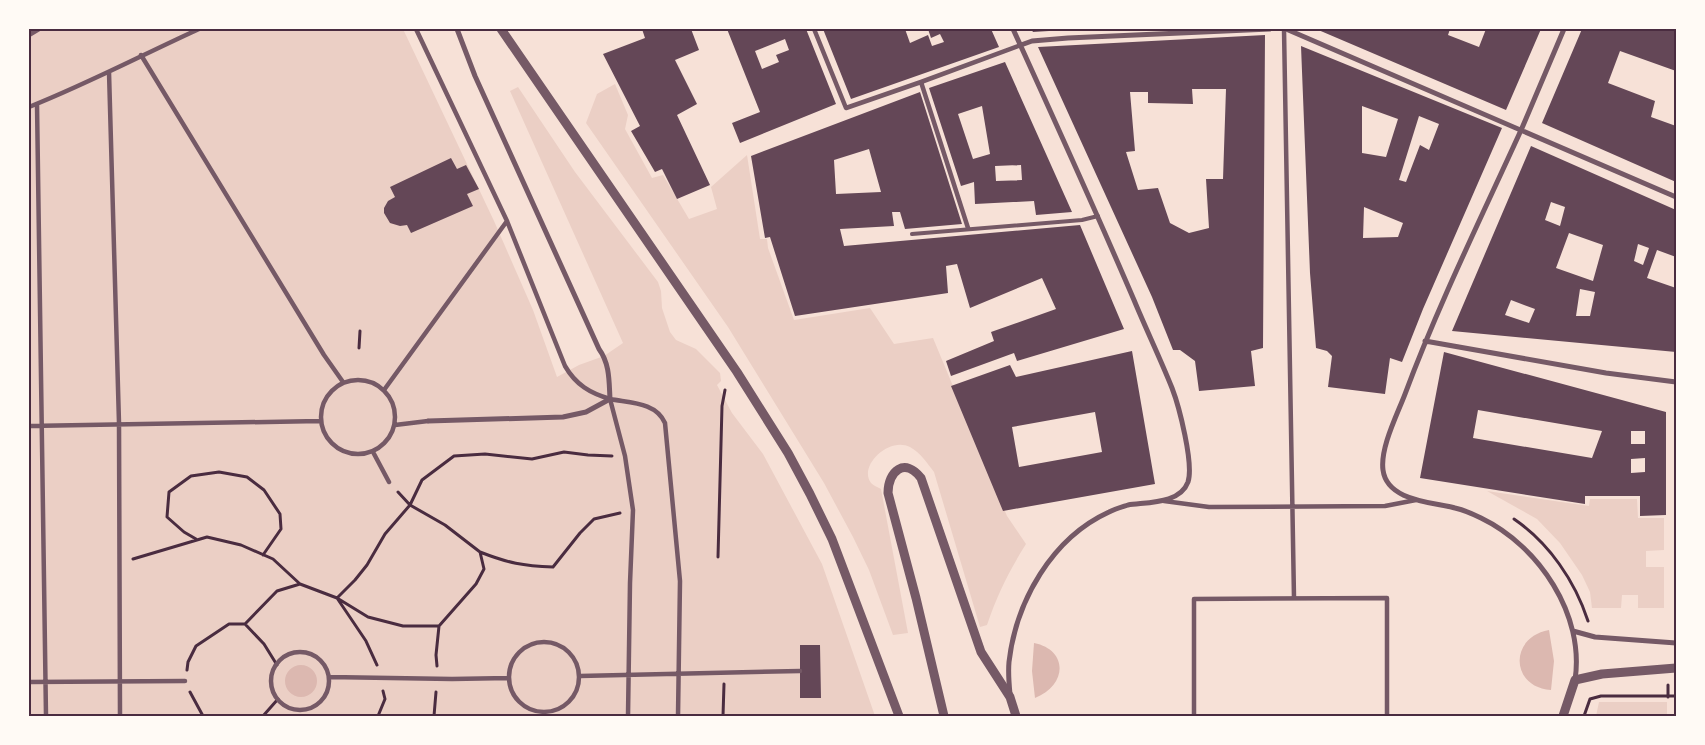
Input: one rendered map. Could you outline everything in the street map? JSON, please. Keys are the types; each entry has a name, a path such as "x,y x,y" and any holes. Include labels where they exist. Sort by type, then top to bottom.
{"street":[{"path":"29,35 40,29"},
{"path":"29,107 200,29"},
{"path":"416,29 507,221 568,371 584,388 599,396 657,410 665,423 680,581 678,716"},
{"path":"457,29 475,76 607,366 610,399 625,456 633,510 628,716"},
{"path":"501,29 737,372 788,453 828,531 899,716"},
{"path":"814,29 846,108 1032,40 1270,29"},
{"path":"1010,697 1009,664 1018,622 1032,588 1050,560 1074,534 1100,516 1126,506 1162,500 1178,494 1188,483 1190,472 1183,430 1174,398 1098,216 1013,29"},
{"path":"1294,598 1285,29 1676,197"},
{"path":"1563,716 1575,680 1577,656 1573,630 1556,590 1536,562 1520,544 1502,530 1469,513 1416,500 1392,487 1386,481 1383,470 1386,443 1425,341 1521,130 1564,29"},
{"path":"141,56 324,355 343,382"},
{"path":"109,72 118,423 120,716"},
{"path":"920,82 968,228"},
{"path":"37,104 46,716"},
{"path":"384,390 507,221"},
{"path":"1425,341 1606,373 1676,382"},
{"path":"357,379 372,382 384,390 392,400 396,412 395,425 391,436 383,446 373,452 359,455 345,453 333,446 324,434 320,421 322,405 330,392 343,382 357,379"},
{"path":"395,425 563,417 586,412 610,399"},
{"path":"29,426 320,421"},
{"path":"373,452 389,482"},
{"path":"944,716 916,598 888,493 892,476 898,469 904,467 914,470 921,478 981,652 1010,697 1016,716"},
{"path":"1162,500 1208,507 1385,506 1416,500"},
{"path":"1194,716 1194,599 1387,598 1387,716"},
{"path":"1573,630 1595,637 1676,643"},
{"path":"543,642 554,643 572,655 578,665 580,676 574,697 566,705 556,710 545,712 534,711 520,702 511,689 509,678 510,666 522,649 532,643 543,642"},
{"path":"307,654 322,662 329,677 326,695 320,703 312,708 303,710 285,706 273,691 273,673 277,664 283,658 290,655 307,654"},
{"path":"1575,680 1610,673 1676,668"},
{"path":"580,676 800,671"},
{"path":"329,677 509,678"},
{"path":"29,682 185,681"}],"lane":[{"path":"912,234 1082,220 1098,216"}],"path":[{"path":"359,348 360,332"},
{"path":"718,557 722,406 725,390"},
{"path":"337,598 367,565 385,534 410,506 422,480 454,456 485,454 532,459 564,452 625,456"},
{"path":"196,540 167,517 169,492 191,476 219,472 247,477 264,490 280,514 280,529 263,555"},
{"path":"389,482 410,506 445,525 480,552 499,560 523,566 553,567 580,533 594,519 633,510"},
{"path":"119,563 207,537 241,545 273,559 300,584 337,598 368,617 403,626 439,626"},
{"path":"434,716 438,679 436,654 439,626 476,584 484,569 480,552"},
{"path":"203,716 185,681 188,662 196,646 229,624 245,624 277,591 300,584"},
{"path":"337,598 366,641 377,666 385,700 378,716"},
{"path":"1584,608 1589,622"},
{"path":"245,624 264,644 277,664"},
{"path":"723,716 724,673"},
{"path":"1668,685 1668,696"},
{"path":"1584,716 1590,699 1601,696 1674,696"},
{"path":"263,716 278,699"}],"shaded area":[{"path":"29,29 403,29 494,221 533,310 557,377 579,365 604,356 623,343 510,91 518,87 575,172 658,282 661,291 662,308 670,332 676,340 696,349 720,373 721,381 717,385 732,413 763,454 822,564 875,716 29,716"},
{"path":"615,84 628,115 625,129 652,178 663,175 689,219 717,209 711,187 747,155 760,239 767,239 768,248 794,320 870,308 894,344 933,338 1007,516 1026,544 1004,583 987,625 980,627 934,472 924,458 914,449 902,445 885,449 878,454 872,461 868,476 873,485 881,489 908,633 893,635 869,570 824,483 728,327 586,123 597,94"},
{"path":"1487,491 1589,506 1590,499 1637,499 1638,518 1664,518 1664,550 1646,551 1646,567 1664,567 1664,608 1638,608 1638,595 1622,595 1621,608 1592,608 1590,592 1582,575 1560,543 1537,519"},
{"path":"1549,630 1554,661 1551,690 1538,687 1528,680 1522,672 1520,662 1521,651 1527,642 1536,634"},
{"path":"1034,643 1045,647 1053,653 1058,660 1060,669 1053,685 1046,692 1035,698 1032,671"},
{"path":"301,665 307,666 312,670 316,675 316,687 312,692 307,696 301,697 295,696 290,692 286,687 285,681 286,675 290,670 295,666"},
{"path":"1599,702 1667,702 1667,716 1596,716"}],"building":[{"path":"642,29 661,29 662,31 668,29 691,29 699,50 675,60 697,104 677,115 710,185 677,199 662,169 655,172 631,131 640,126 603,54 645,38"},
{"path":"727,29 806,29 836,104 740,143 732,123 760,112","holes":["785,39 789,50 776,55 779,62 762,69 755,51"]},
{"path":"823,29 893,29 894,31 905,29 910,43 928,35 932,46 944,42 940,34 931,38 928,29 991,29 999,47 851,99"},
{"path":"1031,29 1065,29 1065,30 1033,32"},
{"path":"1316,29 1450,29 1448,35 1479,47 1486,29 1541,29 1506,110"},
{"path":"1582,29 1676,29 1676,71 1620,51 1608,83 1655,101 1651,117 1676,126 1676,182 1542,123"},
{"path":"1265,35 1263,348 1251,351 1255,386 1199,391 1195,361 1180,350 1173,350 1152,297 1038,47","holes":["1192,89 1226,89 1223,179 1206,179 1209,228 1189,233 1170,223 1158,188 1138,190 1126,152 1135,151 1130,92 1148,92 1148,103 1193,104"]},
{"path":"1301,46 1502,128 1423,309 1402,362 1390,358 1385,394 1328,387 1332,356 1327,351 1316,348 1310,273","holes":["1362,106 1398,119 1386,157 1362,153","1419,116 1439,124 1429,150 1420,145 1406,182 1399,180","1364,207 1403,223 1398,237 1363,238"]},
{"path":"1005,62 1072,212 1036,215 1034,201 975,204 974,182 961,186 929,88","holes":["982,106 990,154 973,159 958,114","1021,165 1022,180 996,181 995,166"]},
{"path":"920,92 962,224 905,229 900,212 892,212 894,226 840,229 844,246 1080,225 1124,329 1017,361 1014,353 951,376 946,361 994,341 991,332 1056,309 1042,278 970,308 957,264 946,266 948,293 795,316 770,237 765,238 751,156","holes":["869,149 881,192 836,194 834,160"]},
{"path":"1531,146 1676,210 1676,257 1657,250 1647,278 1676,288 1676,352 1452,331","holes":["1551,202 1565,207 1560,226 1545,220","1569,233 1603,245 1593,281 1556,268","1638,244 1649,248 1643,265 1634,261","1580,289 1595,292 1590,316 1576,316","1511,300 1535,309 1529,323 1505,315"]},
{"path":"451,158 457,169 466,165 479,189 467,194 473,206 411,233 407,225 400,226 390,223 384,213 384,208 388,201 395,197 390,187"},
{"path":"1132,351 1155,484 1003,511 951,386 1010,365 1016,377","holes":["1095,412 1102,452 1019,467 1012,427"]},
{"path":"1444,352 1666,412 1666,515 1640,516 1640,496 1585,496 1585,504 1420,478","holes":["1478,410 1602,431 1592,458 1473,438","1631,431 1645,431 1645,444 1631,444","1645,458 1645,472 1631,473 1631,459"]},
{"path":"800,645 820,645 821,698 800,698"}]}
